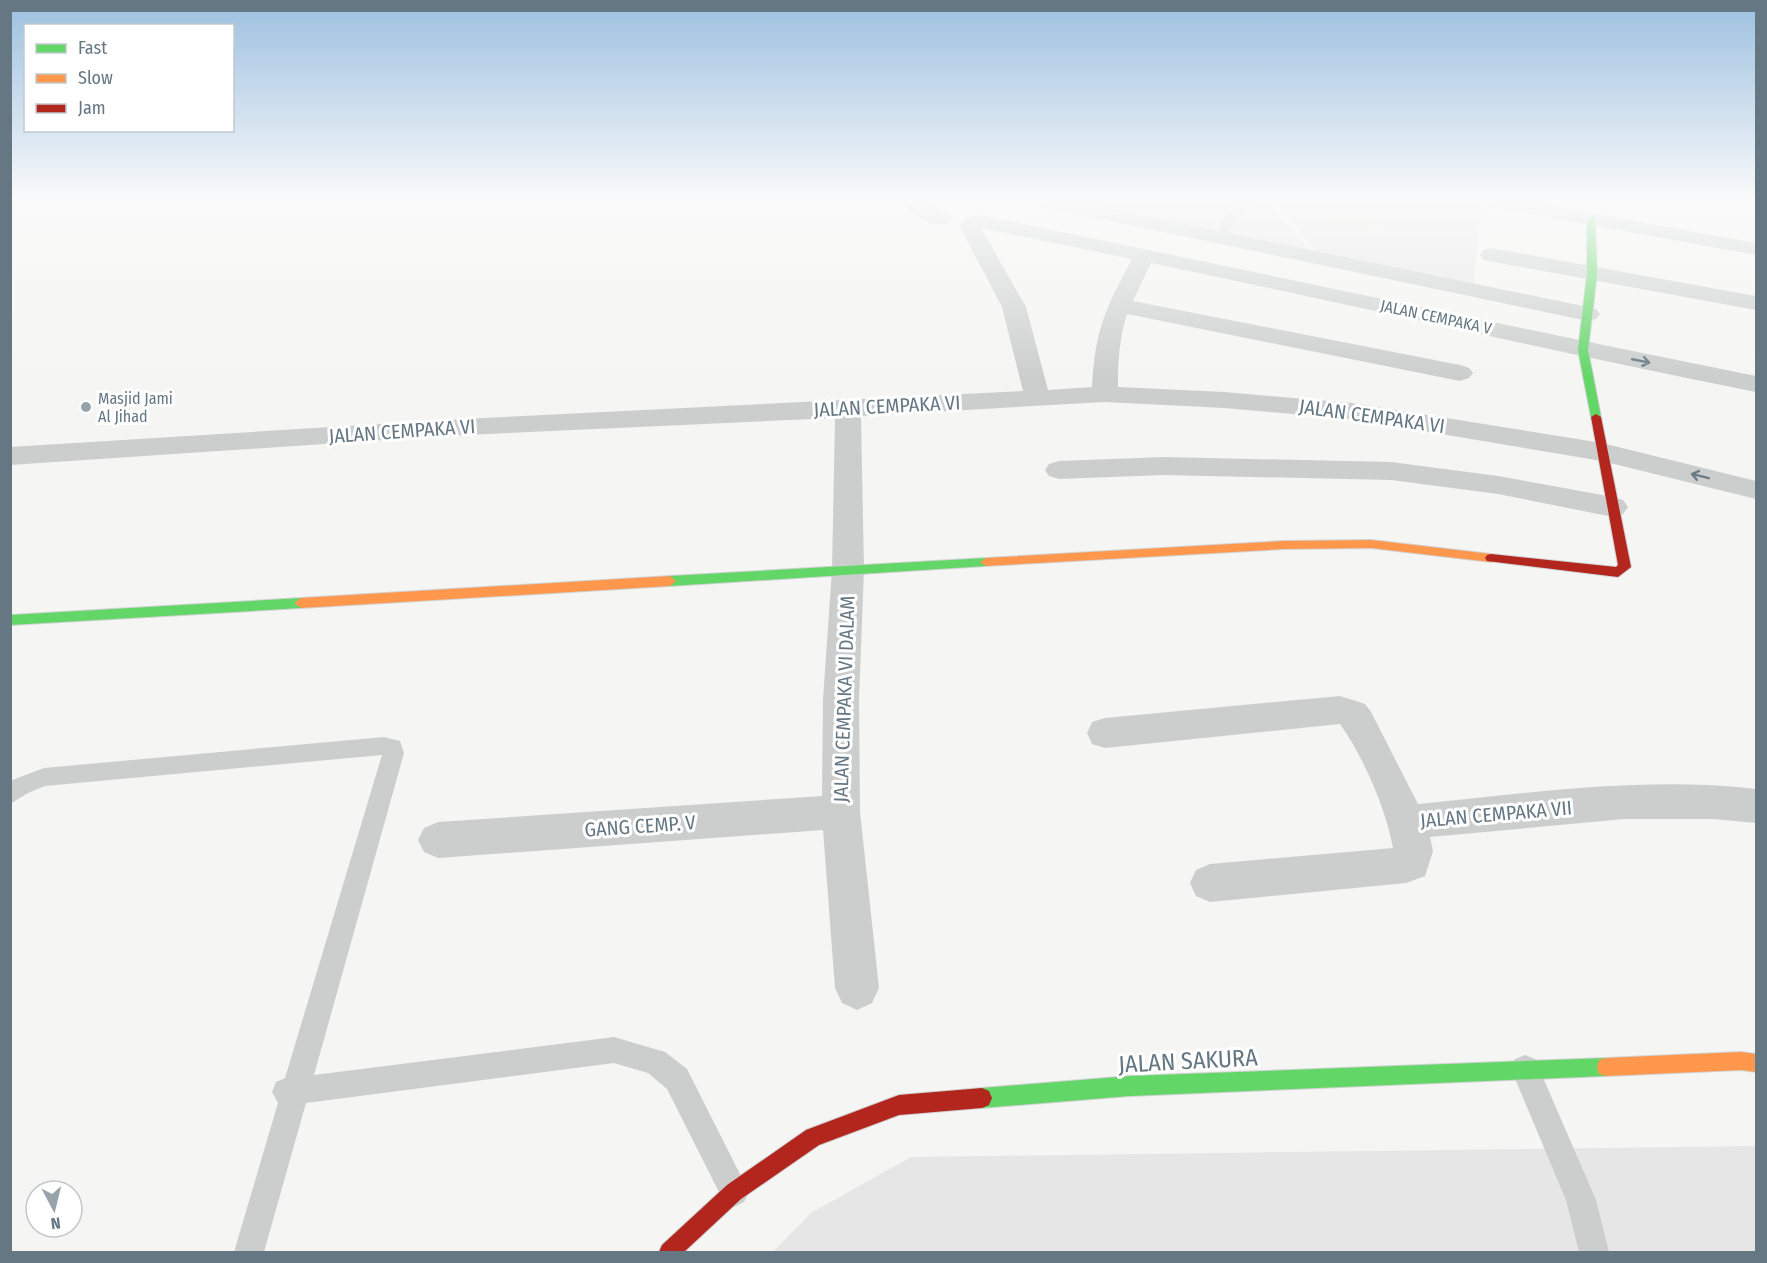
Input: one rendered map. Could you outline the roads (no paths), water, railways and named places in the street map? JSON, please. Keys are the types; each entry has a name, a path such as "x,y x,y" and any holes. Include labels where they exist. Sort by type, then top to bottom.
{"street":[{"name":"JALAN CEMPAKA V","path":"988,260 1014,307 1037,397"},
{"path":"1105,394 1107,346 1119,306 1142,260"},
{"name":"JALAN CEMPAKA V","path":"1164,260 1382,304 1584,350 1756,384"},
{"path":"1328,260 1588,314"},
{"path":"1517,260 1756,303"},
{"path":"10,620 1324,544 1371,544 1618,572 1625,567 1584,350 1592,260"},
{"path":"1119,306 1460,373"},
{"name":"JALAN CEMPAKA VI","path":"10,456 548,422 848,409 1105,394 1235,401 1352,411 1602,452 1756,490"},
{"name":"JALAN CEMPAKA VI DALAM","path":"848,409 848,570 841,699 841,812 857,988"},
{"path":"1059,470 1164,466 1391,471 1486,483 1613,507"},
{"path":"1105,733 1346,710 1358,722 1407,822"},
{"name":"JALAN CEMPAKA VII","path":"1210,883 1406,865 1413,860 1407,822 1609,803 1715,801 1756,806"},
{"name":"GANG CEMP. V","path":"438,840 841,812"},
{"name":"JALAN SAKURA","path":"669,1252 734,1192 813,1137 899,1105 1130,1086 1525,1069 1756,1063"}],"lane":[{"path":"10,794 20,786 44,777 392,747 393,753 290,1091 249,1252"},
{"path":"290,1091 614,1050 655,1062 677,1079 734,1192"},
{"path":"1525,1069 1581,1200 1594,1252"}],"place":[{"name":"Masjid Jami Al Jihad","path":"86,407"}]}
